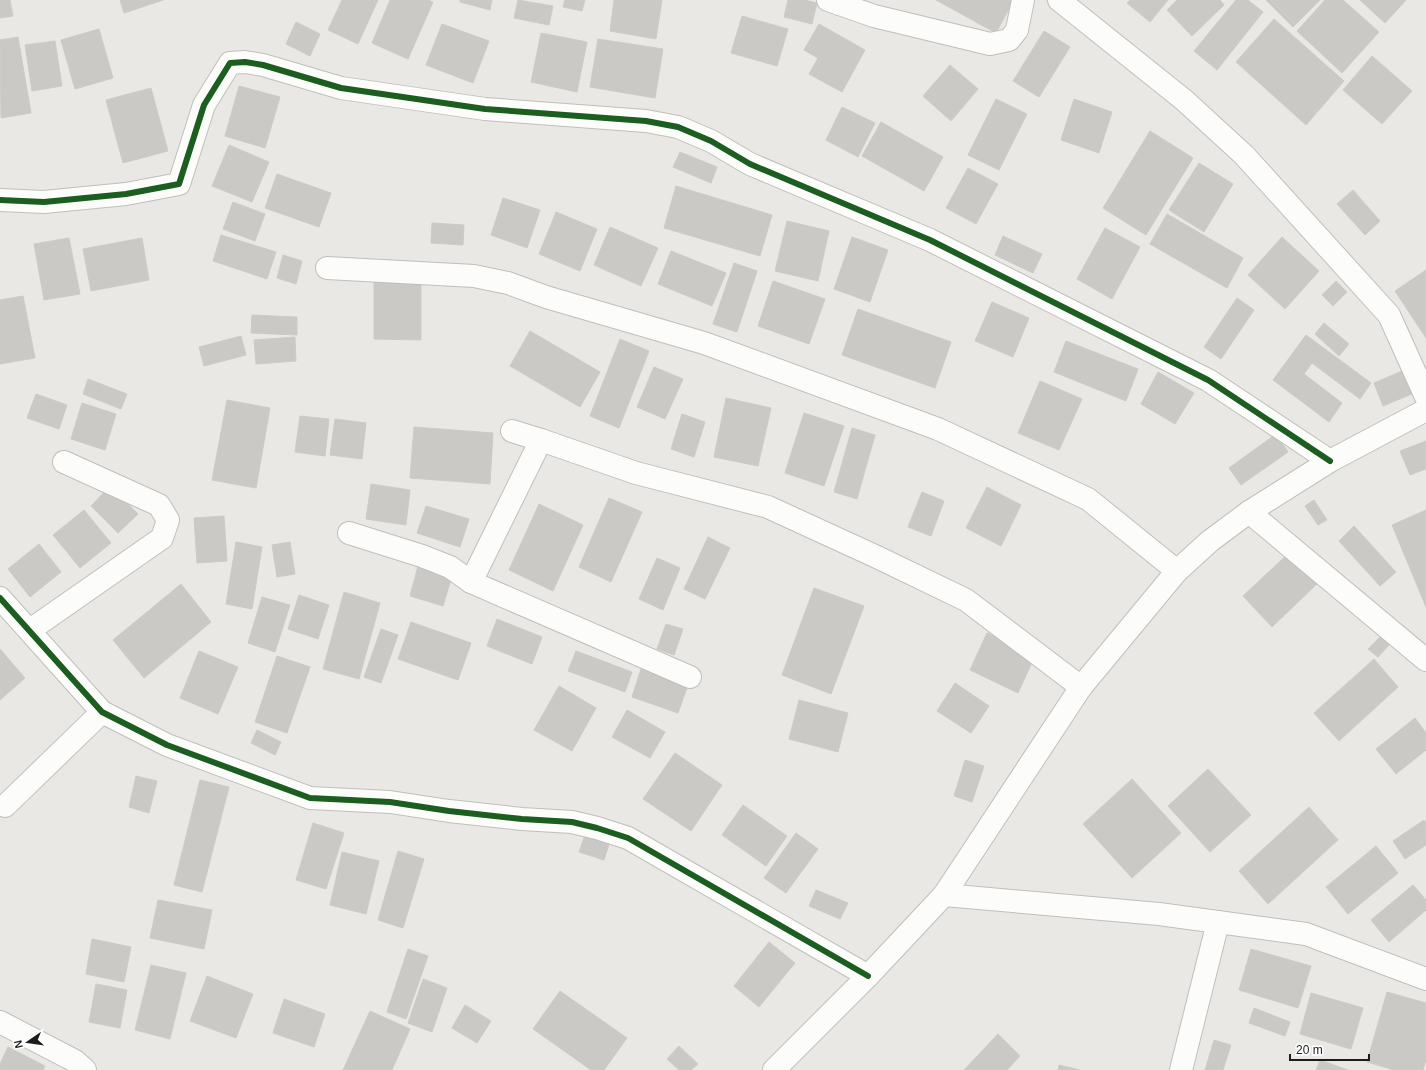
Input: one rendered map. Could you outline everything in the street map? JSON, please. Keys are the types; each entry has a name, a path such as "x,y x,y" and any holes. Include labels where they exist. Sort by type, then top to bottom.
{"street":[{"path":"828,0 874,16 990,44 1009,40 1017,30 1023,0"},
{"path":"1059,0 1184,100 1244,155 1389,315 1426,397"},
{"path":"0,200 44,202 126,194 179,184 204,105 230,63 245,62 263,65 341,88 485,109 646,121 678,127 711,141 750,164 930,240 1208,380 1330,461"},
{"path":"327,268 474,276 508,283 546,297 704,343 938,429 1088,499 1178,571"},
{"path":"774,1070 868,976 944,895 1082,687 1178,571 1210,541 1249,512 1330,461 1426,410"},
{"path":"512,431 636,473 768,507 966,600 1082,687"},
{"path":"471,582 541,440"},
{"path":"30,630 162,538 168,520 159,505 64,462"},
{"path":"1249,512 1426,660"},
{"path":"349,533 422,556 450,567 471,582 690,678"},
{"path":"0,598 102,712 167,745 310,798 390,802 449,811 522,819 572,822 628,838 868,976"},
{"path":"5,806 102,712"},
{"path":"944,895 1159,914 1306,934 1426,979"},
{"path":"1181,1070 1218,922"},
{"path":"0,1022 75,1061 85,1070"}],"building":[{"path":"0,0 10,0 13,16 0,18"},
{"path":"120,0 163,0 124,13"},
{"path":"342,0 378,0 358,44 328,30"},
{"path":"390,0 428,0 433,2 408,59 372,43"},
{"path":"460,0 492,0 490,10 460,2"},
{"path":"518,0 553,6 549,25 514,18"},
{"path":"565,0 585,0 582,11 563,7"},
{"path":"614,0 662,0 656,39 610,31"},
{"path":"788,0 805,0 817,3 812,24 784,17"},
{"path":"936,0 1014,0 996,33"},
{"path":"1130,0 1168,0 1150,22 1127,3"},
{"path":"1177,0 1220,0 1224,5 1192,36 1167,10"},
{"path":"1236,0 1248,0 1263,12 1217,70 1194,51"},
{"path":"1266,0 1320,0 1293,27"},
{"path":"1325,0 1343,0 1379,32 1342,73 1297,31"},
{"path":"1360,0 1406,0 1385,23"},
{"path":"742,16 788,29 777,66 731,53"},
{"path":"1274,19 1344,81 1306,125 1236,62"},
{"path":"296,22 320,34 310,56 286,44"},
{"path":"442,24 489,41 473,83 426,65"},
{"path":"819,24 865,50 842,92 809,74 818,58 804,50"},
{"path":"99,29 113,78 75,89 61,40"},
{"path":"1044,31 1070,47 1039,97 1013,81"},
{"path":"541,33 587,42 577,92 531,82"},
{"path":"18,37 31,113 1,118 0,40"},
{"path":"598,39 663,49 655,98 590,87"},
{"path":"55,41 62,86 32,91 25,45"},
{"path":"1372,56 1412,91 1382,124 1343,90"},
{"path":"950,65 978,89 951,121 923,96"},
{"path":"239,86 280,97 265,148 225,136"},
{"path":"151,88 168,151 123,163 106,100"},
{"path":"996,99 1027,114 999,170 968,155"},
{"path":"1074,99 1112,112 1099,153 1061,140"},
{"path":"842,107 875,123 858,157 826,140"},
{"path":"881,122 943,157 924,191 862,156"},
{"path":"1150,131 1193,158 1146,235 1103,208"},
{"path":"229,145 269,162 252,202 212,186"},
{"path":"680,152 717,167 711,183 673,167"},
{"path":"1199,163 1233,184 1204,232 1169,210"},
{"path":"968,168 998,184 976,224 946,208"},
{"path":"277,174 331,193 319,227 265,208"},
{"path":"676,186 772,215 760,256 664,228"},
{"path":"1353,190 1380,221 1365,235 1337,204"},
{"path":"503,198 540,210 527,248 491,235"},
{"path":"233,202 265,214 255,241 223,229"},
{"path":"556,212 597,229 580,271 539,254"},
{"path":"1167,214 1243,258 1227,288 1150,244"},
{"path":"787,221 829,231 818,281 775,271"},
{"path":"432,223 464,225 463,245 431,243"},
{"path":"610,227 658,248 641,286 594,265"},
{"path":"1105,228 1140,247 1112,299 1077,279"},
{"path":"221,235 276,252 267,279 213,261"},
{"path":"1003,236 1042,254 1033,273 995,255"},
{"path":"852,237 888,250 870,302 834,289"},
{"path":"1282,237 1319,271 1285,309 1248,275"},
{"path":"69,238 80,294 44,300 34,244"},
{"path":"142,238 149,280 91,291 83,249"},
{"path":"671,251 726,273 712,306 658,284"},
{"path":"283,255 302,261 296,284 277,278"},
{"path":"734,263 757,271 737,332 713,324"},
{"path":"1426,270 1426,338 1395,291"},
{"path":"374,281 421,282 421,340 374,339"},
{"path":"773,281 825,299 809,344 758,326"},
{"path":"1336,281 1347,292 1333,306 1322,295"},
{"path":"23,296 35,358 0,364 0,300"},
{"path":"1237,298 1254,310 1221,359 1204,347"},
{"path":"992,302 1029,318 1013,357 975,341"},
{"path":"858,309 951,342 935,388 842,355"},
{"path":"252,315 297,317 297,335 251,333"},
{"path":"1324,323 1349,344 1339,356 1315,334"},
{"path":"530,331 600,372 580,407 510,366"},
{"path":"1306,335 1371,383 1360,399 1312,363 1304,374 1342,403 1329,422 1273,380"},
{"path":"241,336 246,355 204,366 199,347"},
{"path":"295,337 296,361 256,364 254,340"},
{"path":"620,339 649,351 619,428 590,416"},
{"path":"1066,341 1138,369 1126,401 1054,372"},
{"path":"654,367 683,379 665,419 637,407"},
{"path":"1409,368 1419,391 1383,406 1374,383"},
{"path":"1158,372 1194,393 1175,424 1141,404"},
{"path":"88,379 127,394 121,409 83,394"},
{"path":"1040,381 1082,399 1059,450 1018,433"},
{"path":"36,394 67,405 59,429 27,418"},
{"path":"726,398 771,408 758,466 714,457"},
{"path":"227,400 270,408 256,488 212,480"},
{"path":"82,403 116,414 105,450 71,439"},
{"path":"804,413 844,426 824,486 785,473"},
{"path":"682,414 705,422 694,457 671,449"},
{"path":"300,416 329,419 325,456 295,452"},
{"path":"335,419 366,423 362,459 330,455"},
{"path":"414,427 493,433 490,484 410,478"},
{"path":"852,428 875,435 857,499 834,492"},
{"path":"1276,434 1288,452 1241,485 1229,468"},
{"path":"1426,441 1426,469 1410,475 1400,451"},
{"path":"371,484 410,490 406,525 366,519"},
{"path":"110,486 138,514 118,533 91,506"},
{"path":"987,487 1021,505 1001,546 966,528"},
{"path":"922,492 944,501 931,536 908,527"},
{"path":"609,498 642,512 611,582 579,567"},
{"path":"1314,500 1327,520 1318,525 1305,506"},
{"path":"539,504 583,525 553,591 509,570"},
{"path":"426,506 469,519 460,547 417,533"},
{"path":"84,510 111,543 80,568 53,535"},
{"path":"1426,510 1426,607 1392,525"},
{"path":"224,516 227,561 197,563 194,518"},
{"path":"1354,526 1396,572 1380,586 1339,541"},
{"path":"708,537 730,548 705,599 684,589"},
{"path":"236,542 262,547 252,609 226,604"},
{"path":"290,542 295,574 277,577 272,545"},
{"path":"39,544 61,572 30,597 8,569"},
{"path":"1292,550 1321,580 1272,627 1243,596"},
{"path":"657,558 680,568 663,610 639,599"},
{"path":"418,566 452,576 443,606 410,596"},
{"path":"181,584 211,622 144,678 113,640"},
{"path":"814,588 864,606 831,694 782,675"},
{"path":"344,592 380,603 359,679 323,669"},
{"path":"299,595 329,605 318,639 288,629"},
{"path":"262,597 290,605 275,652 248,643"},
{"path":"497,619 542,637 532,664 487,646"},
{"path":"411,622 471,643 458,680 398,659"},
{"path":"666,624 683,629 674,655 657,649"},
{"path":"381,629 398,635 381,683 364,677"},
{"path":"987,633 1035,656 1018,693 970,670"},
{"path":"1380,637 1389,645 1378,657 1368,649"},
{"path":"0,649 25,678 0,700"},
{"path":"199,651 238,667 218,714 180,698"},
{"path":"576,651 632,672 625,692 568,671"},
{"path":"277,656 310,667 287,733 255,722"},
{"path":"1374,659 1398,687 1339,741 1314,713"},
{"path":"641,669 688,685 678,713 632,697"},
{"path":"955,683 989,706 971,733 937,711"},
{"path":"559,686 596,708 572,751 534,730"},
{"path":"799,700 848,713 838,752 789,739"},
{"path":"627,710 665,732 650,758 612,737"},
{"path":"1415,718 1426,733 1426,750 1396,774 1376,749"},
{"path":"257,730 281,742 275,755 251,743"},
{"path":"675,753 722,785 691,831 643,799"},
{"path":"965,760 984,766 972,802 954,796"},
{"path":"1208,769 1251,815 1210,852 1168,806"},
{"path":"136,776 157,781 149,813 129,807"},
{"path":"1132,779 1181,833 1132,878 1083,824"},
{"path":"200,780 229,787 202,892 174,885"},
{"path":"743,805 787,836 766,866 722,835"},
{"path":"1309,807 1338,840 1268,904 1239,871"},
{"path":"1424,820 1426,823 1426,845 1405,859 1393,841"},
{"path":"313,823 344,833 326,889 296,880"},
{"path":"796,833 818,849 786,893 764,878"},
{"path":"585,835 609,844 604,860 579,852"},
{"path":"1376,846 1398,873 1348,914 1326,887"},
{"path":"398,851 424,859 403,928 378,920"},
{"path":"342,852 379,861 366,914 330,905"},
{"path":"1413,885 1426,900 1426,910 1389,942 1371,920"},
{"path":"816,890 848,903 840,919 809,906"},
{"path":"158,900 212,910 204,949 150,938"},
{"path":"92,939 131,947 124,982 86,974"},
{"path":"769,942 795,963 759,1007 734,986"},
{"path":"408,949 428,956 406,1019 387,1012"},
{"path":"1251,949 1311,966 1298,1008 1239,990"},
{"path":"151,965 186,973 170,1039 135,1030"},
{"path":"207,976 253,994 236,1038 190,1021"},
{"path":"423,979 447,988 432,1032 408,1023"},
{"path":"96,984 127,990 120,1028 89,1022"},
{"path":"560,991 627,1038 604,1070 591,1070 533,1029"},
{"path":"1387,992 1426,1003 1426,1060 1423,1070 1394,1070 1367,1062"},
{"path":"1311,993 1363,1008 1351,1049 1300,1034"},
{"path":"284,999 325,1014 314,1047 273,1033"},
{"path":"465,1005 491,1021 477,1043 452,1028"},
{"path":"1254,1008 1290,1022 1285,1036 1249,1023"},
{"path":"370,1011 410,1029 392,1070 343,1070"},
{"path":"998,1034 1020,1056 1007,1070 964,1070"},
{"path":"1214,1040 1231,1045 1223,1070 1205,1070"},
{"path":"679,1046 698,1064 691,1070 679,1070 667,1059"},
{"path":"8,1047 45,1066 43,1070 0,1070 0,1064"},
{"path":"1320,1060 1348,1070 1316,1070"},
{"path":"1059,1065 1080,1070 1058,1070"}],"cycle path":[{"path":"0,200 44,202 126,194 179,184 204,105 230,63 245,62 263,65 341,88 485,109 646,121 678,127 711,141 750,164 930,240 1208,380 1330,461"},
{"path":"0,598 102,712 167,745 310,798 390,802 449,811 522,819 572,822 628,838 868,976"}]}
